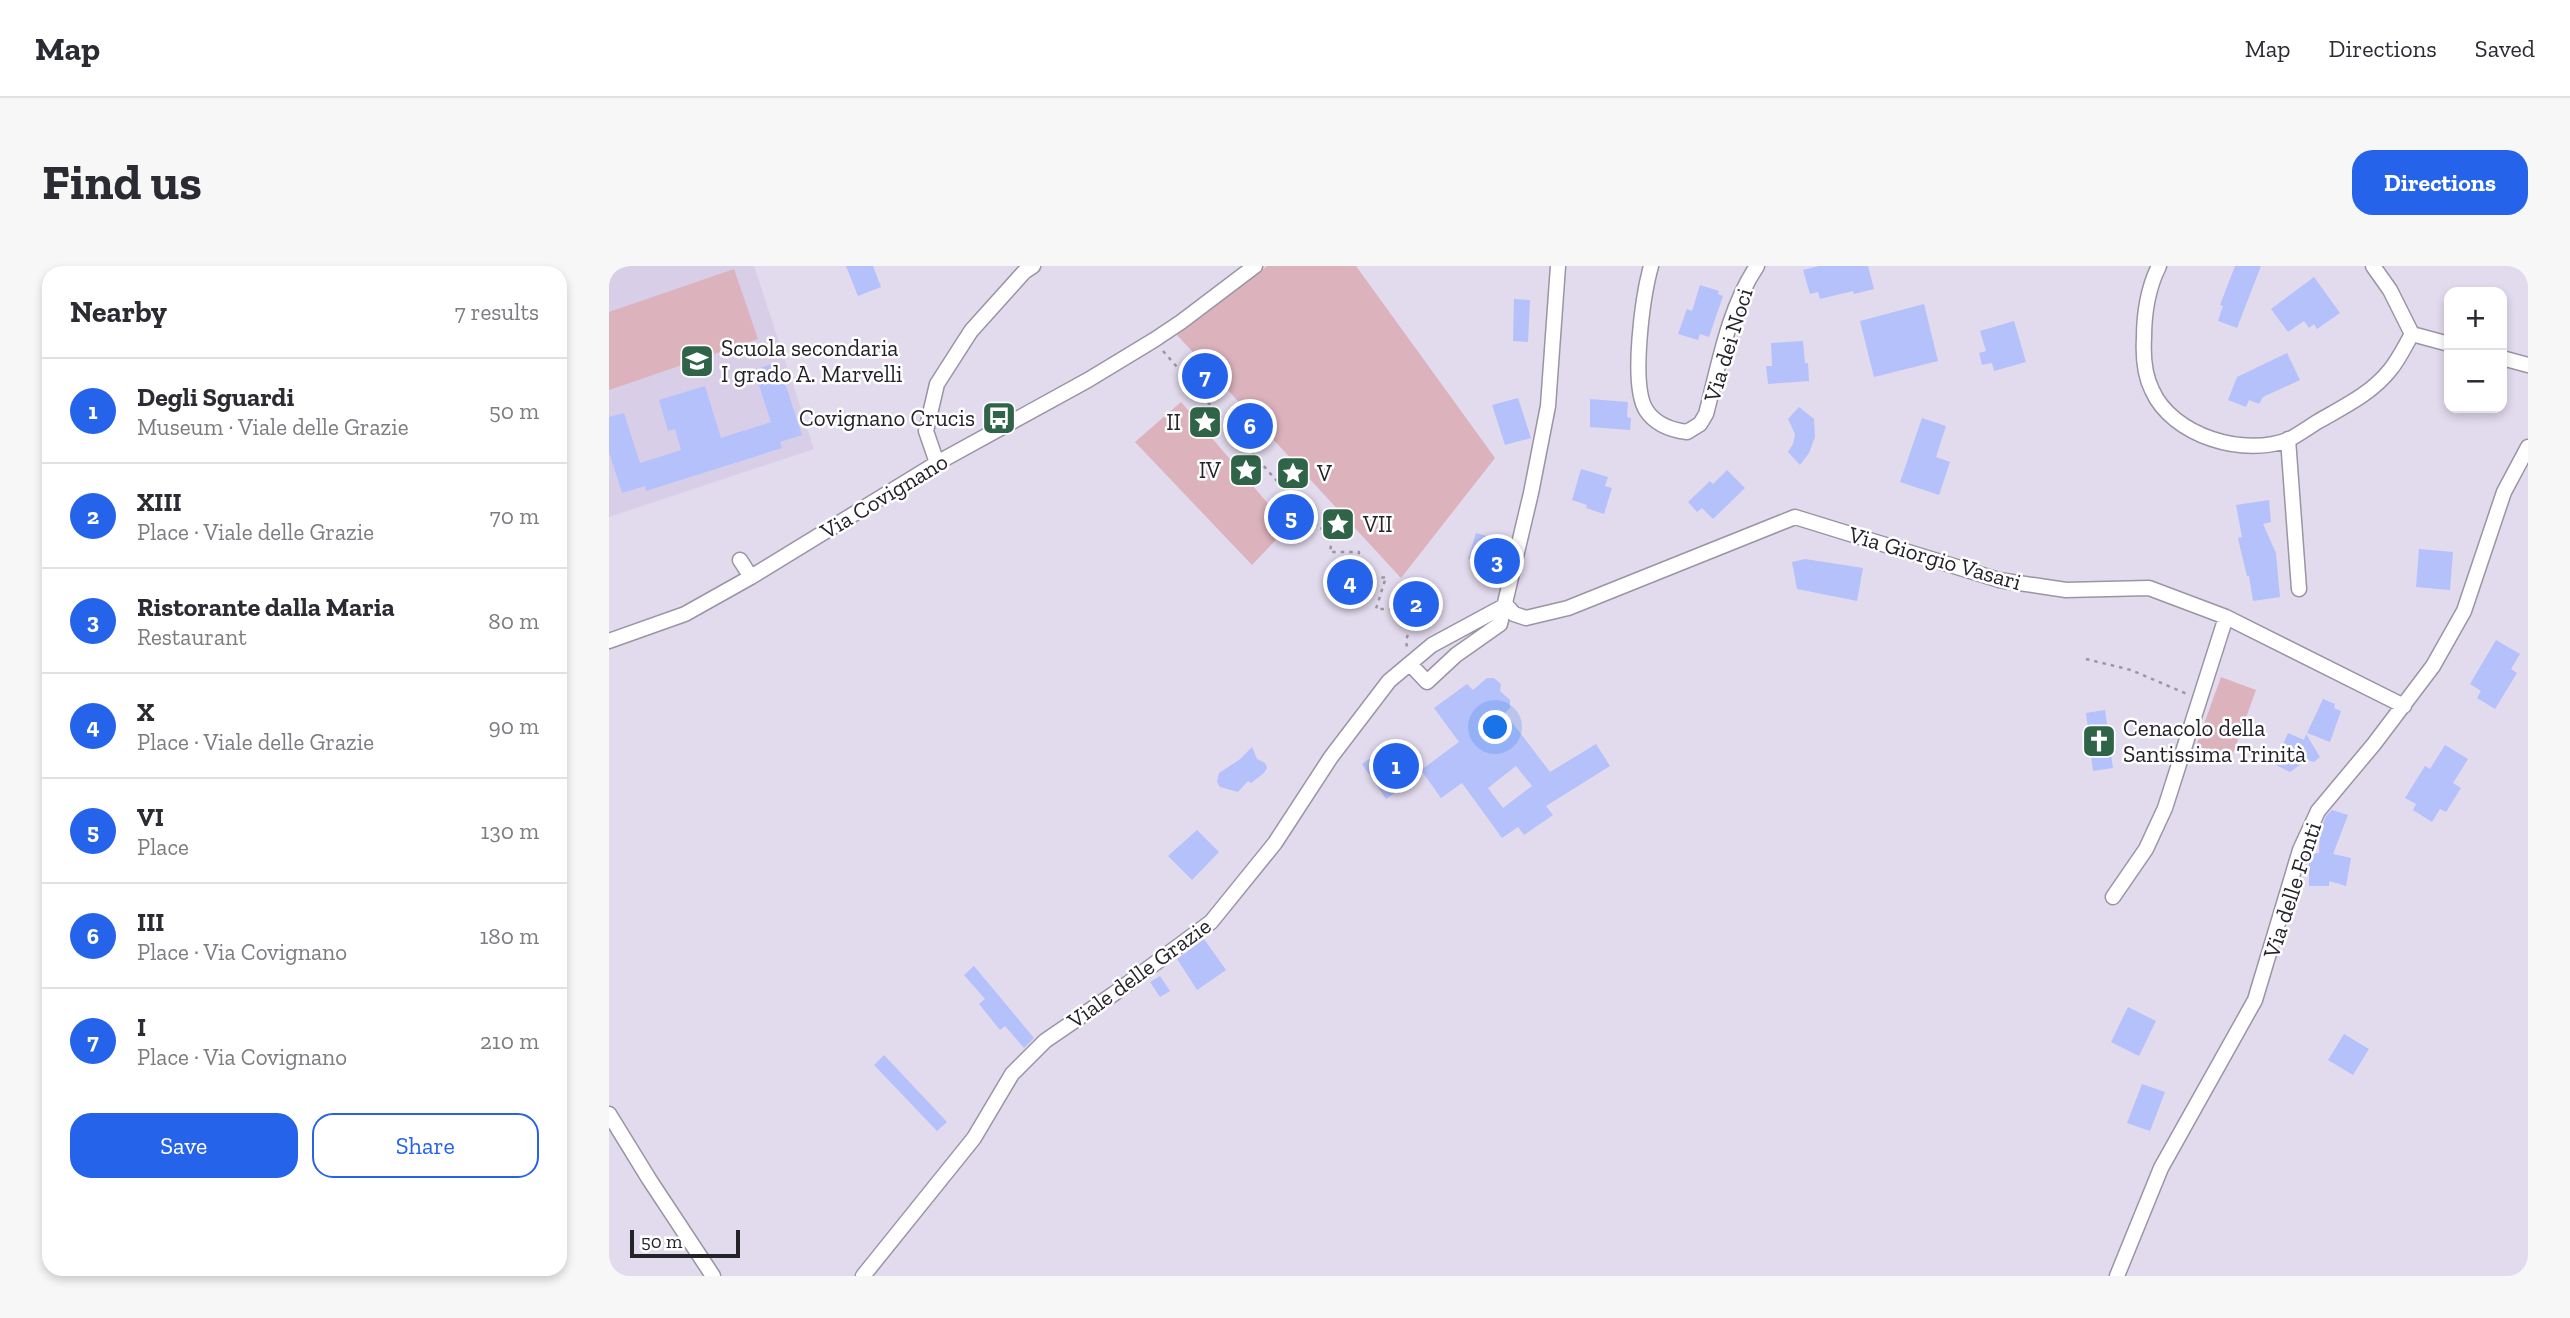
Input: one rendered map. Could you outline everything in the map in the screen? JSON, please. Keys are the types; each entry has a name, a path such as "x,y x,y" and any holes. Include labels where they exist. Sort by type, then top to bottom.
{"street":[{"path":"937,463 926,430 937,384 971,331 1024,272 1033,266"},
{"name":"Via Covignano","path":"609,641 685,614 751,577 937,463 1088,380 1154,340 1255,266"},
{"path":"1410,664 1427,682 1456,655 1500,624 1548,406 1559,266"},
{"name":"Via dei Noci","path":"1651,266 1644,289 1639,347 1640,388 1645,409 1660,425 1687,432 1700,424 1706,414 1729,327 1750,276 1757,266"},
{"path":"2159,266 2144,314 2143,358 2152,391 2173,419 2201,434 2226,443 2250,446 2288,439 2365,394 2390,370 2412,334"},
{"path":"2373,266 2390,290 2412,334 2444,343"},
{"path":"2507,359 2528,365"},
{"path":"2288,439 2299,589"},
{"name":"Via delle Fonti","path":"2117,1276 2161,1168 2256,1000 2300,850 2318,811 2405,706 2433,667 2464,611 2504,492 2528,447"},
{"name":"Via Giorgio Vasari","path":"1506,605 1514,614 1527,618 1567,608 1795,517 1999,580 2066,590 2149,587 2227,617 2405,706"},
{"path":"740,560 751,577"},
{"name":"Viale delle Grazie","path":"863,1276 974,1138 1012,1074 1037,1049 1211,922 1275,843 1331,757 1389,681 1433,645 1506,605"},
{"path":"2112,897 2146,849 2165,808 2227,617"},
{"path":"609,1114 713,1276"}],"path":[{"path":"1154,340 1319,529 1334,526 1330,552 1359,552 1354,582 1386,577 1376,609 1413,609 1406,641 1410,664"},
{"path":"2086,659 2131,670 2200,699"}],"shaded area":[{"name":"Scuola secondaria I grado A. Marvelli","path":"630,266 754,266 814,449 609,517 609,273"},
{"path":"1267,266 1356,266 1495,458 1401,578 1177,335"},
{"path":"734,269 758,339 609,390 609,312"},
{"path":"1181,402 1288,527 1252,565 1135,442"},
{"path":"2221,677 2256,690 2231,759 2196,746"}],"building":[{"path":"846,266 873,266 881,287 858,296"},
{"path":"1819,266 1868,266 1874,289 1820,299 1818,292 1810,294 1803,270"},
{"path":"2235,266 2261,266 2237,328 2218,321 2223,306 2220,305"},
{"path":"2314,277 2340,313 2317,329 2314,324 2309,328 2304,321 2288,332 2271,309"},
{"path":"1700,285 1719,291 1718,294 1723,296 1709,337 1700,334 1698,340 1678,334 1687,309 1692,311"},
{"path":"1514,299 1530,300 1528,342 1513,341"},
{"path":"1924,304 1938,361 1874,377 1860,321"},
{"path":"2014,321 2026,362 1994,371 1992,363 1982,365 1979,353 1986,351 1980,331"},
{"path":"1803,341 1809,381 1768,384 1766,366 1772,366 1771,343"},
{"path":"2287,353 2300,380 2263,397 2259,404 2249,400 2246,407 2228,400 2237,377"},
{"path":"778,362 802,435 780,442 782,448 646,491 645,486 622,493 609,452 609,417 624,413 640,463 681,450 675,429 668,431 659,400 705,386 721,438 771,422 754,370"},
{"path":"1518,398 1531,438 1505,445 1492,405"},
{"path":"1590,399 1628,402 1630,430 1590,427"},
{"path":"1799,407 1814,419 1815,437 1809,453 1800,465 1788,452 1795,434 1788,419"},
{"path":"1922,418 1946,426 1936,457 1950,462 1939,495 1900,482"},
{"path":"1581,469 1608,477 1605,486 1612,488 1604,514 1572,500"},
{"path":"1727,470 1745,488 1713,519 1702,508 1697,512 1688,502 1710,481 1713,484"},
{"path":"2269,500 2271,522 2263,524 2276,553 2280,597 2253,601 2238,538 2242,537 2236,505"},
{"path":"1476,533 1509,542 1501,570 1468,559"},
{"path":"2419,549 2453,552 2450,590 2416,587"},
{"path":"1805,559 1863,568 1857,601 1797,589 1792,562"},
{"path":"2496,640 2520,654 2511,669 2517,673 2495,709 2477,698 2481,691 2470,684"},
{"path":"1487,678 1494,678 1501,684 1500,691 1510,700 1510,708 1505,713 1550,772 1596,744 1610,766 1546,806 1553,815 1524,835 1518,827 1502,838 1462,783 1441,798 1421,770 1459,742 1434,708 1467,684 1473,690","holes":["1516,766 1532,786 1503,808 1488,788"]},
{"path":"2323,699 2335,704 2334,708 2341,711 2330,742 2307,733"},
{"name":"Cenacolo della Santissima Trinità","path":"2105,710 2113,768 2093,771 2086,713"},
{"path":"2288,733 2304,740 2306,734 2320,757 2314,762 2307,760 2290,772 2274,764"},
{"path":"1393,742 1417,777 1386,799 1362,764"},
{"path":"2445,745 2468,759 2453,783 2461,788 2446,812 2440,809 2432,822 2413,810 2416,804 2405,798 2425,766 2430,769"},
{"path":"1252,747 1257,759 1265,763 1267,768 1264,773 1251,783 1248,781 1238,792 1220,787 1217,782 1219,773 1239,760"},
{"path":"2332,810 2348,815 2333,854 2351,858 2346,886 2329,881 2329,886 2309,886 2309,863 2312,854 2319,853 2320,831 2326,816"},
{"path":"1197,830 1219,852 1192,880 1168,856"},
{"path":"1204,939 1226,970 1197,990 1177,959"},
{"path":"974,966 1034,1038 1024,1048 1005,1026 1000,1030 979,1004 985,999 964,975"},
{"path":"1160,976 1170,991 1160,997 1150,982"},
{"path":"2128,1007 2156,1021 2139,1056 2111,1042"},
{"path":"2344,1034 2369,1049 2353,1075 2328,1060"},
{"path":"884,1055 947,1122 937,1131 874,1065"},
{"path":"2142,1084 2165,1092 2150,1131 2127,1123"}],"place":[{"name":"Scuola secondaria I grado A. Marvelli","path":"697,361"},
{"name":"I","path":"1205,376"},
{"name":"Covignano Crucis","path":"999,418"},
{"name":"II","path":"1205,422"},
{"name":"III","path":"1250,426"},
{"name":"IV","path":"1246,470"},
{"name":"V","path":"1293,473"},
{"name":"VI","path":"1291,517"},
{"name":"VII","path":"1338,524"},
{"name":"Ristorante dalla Maria","path":"1497,561"},
{"name":"X","path":"1350,582"},
{"name":"XIII","path":"1416,604"},
{"name":"Cenacolo della Santissima Trinità","path":"2099,741"},
{"name":"Degli Sguardi","path":"1396,766"}]}
